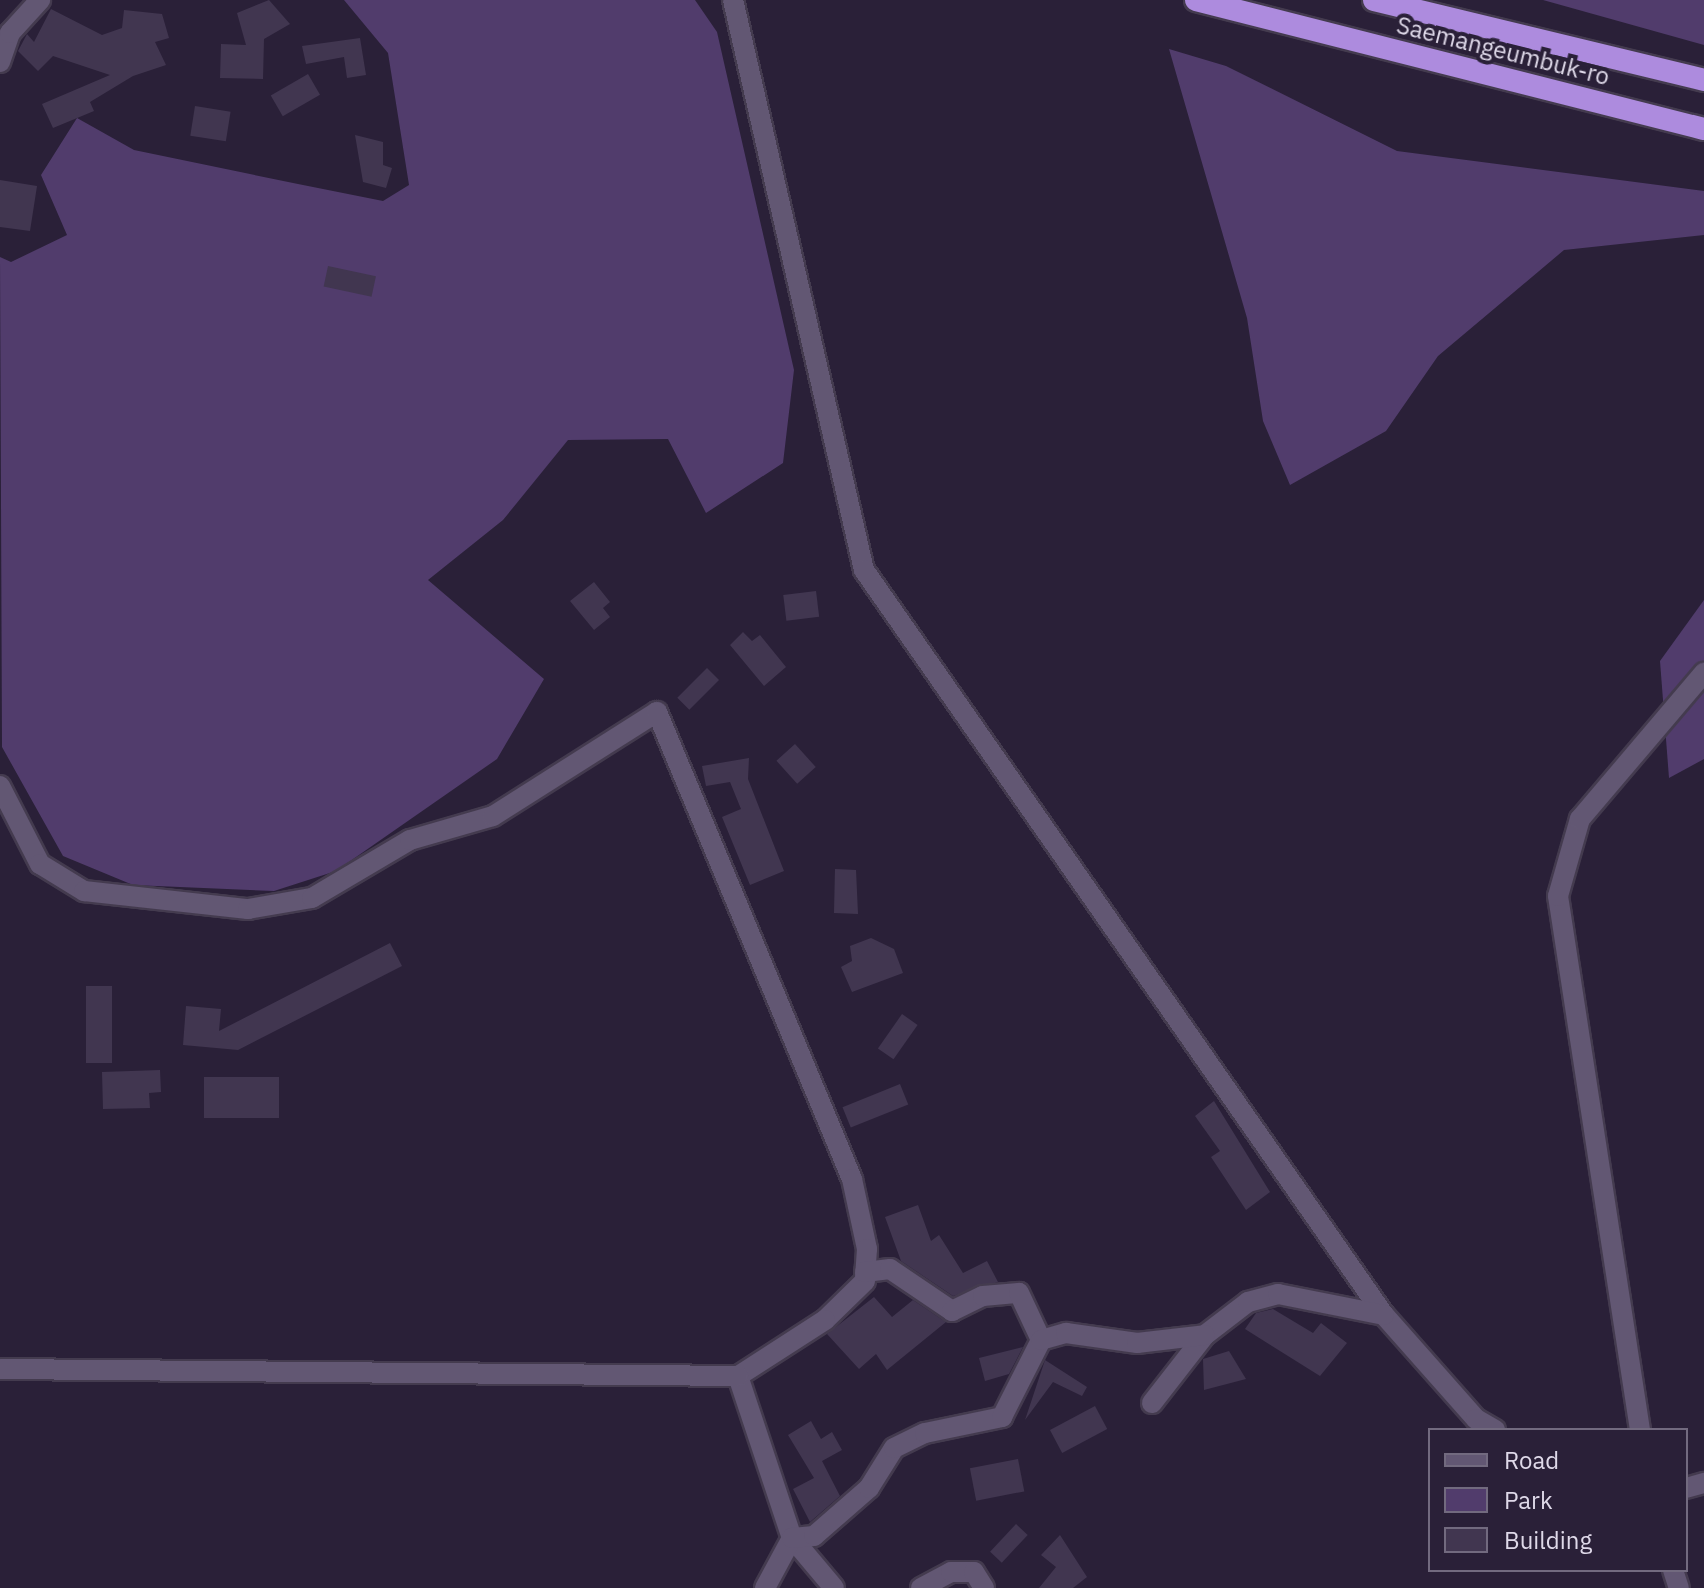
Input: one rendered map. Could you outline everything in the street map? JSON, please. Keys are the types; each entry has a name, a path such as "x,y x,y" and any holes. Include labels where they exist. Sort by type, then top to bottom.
{"highway":[{"name":"Saemangeumbuk-ro","path":"1196,0 1704,129"},
{"name":"Saemangeumbuk-ro","path":"1374,0 1704,80"}],"street":[{"path":"0,62 10,33 40,0"},
{"path":"733,0 864,570 1384,1315 1476,1419 1492,1428"},
{"path":"1640,1428 1558,896 1580,819 1704,673"},
{"path":"0,786 40,864 84,891 248,909 312,898 410,840 493,816 657,712 852,1179 865,1272"},
{"path":"0,1369 738,1376 825,1320 865,1272 890,1269 952,1311 983,1296 1019,1293 1041,1340"},
{"path":"1152,1403 1205,1335 1248,1302 1278,1294 1384,1315"},
{"path":"792,1538 814,1536 869,1488 894,1448 925,1433 1002,1417 1041,1340 1066,1333 1137,1343 1205,1335"},
{"path":"738,1376 792,1538 834,1588"},
{"path":"765,1588 792,1538"},
{"path":"921,1588 951,1572 974,1572 984,1588"}],"green space":[{"path":"344,0 695,0 717,32 794,370 783,463 706,513 668,439 568,440 503,520 428,580 544,679 497,759 336,871 274,891 133,885 63,856 2,747 0,257 11,262 67,235 41,175 77,118 134,150 298,184 383,201 409,185 388,53"},
{"path":"1543,0 1704,0 1704,45"},
{"path":"1169,49 1226,66 1397,151 1704,191 1704,235 1564,250 1438,356 1386,431 1290,485 1263,421 1247,318"},
{"path":"1704,600 1704,759 1669,778 1660,661"}],"building":[{"path":"269,0 290,24 264,39 263,79 220,78 221,44 246,45 237,13"},
{"path":"51,9 102,35 122,28 124,10 162,14 169,38 155,42 166,65 133,76 90,102 94,111 53,128 42,104 110,75 53,56 38,71 18,51 27,34 34,42"},
{"path":"360,38 366,75 347,78 344,57 306,64 302,46"},
{"path":"308,74 320,95 283,116 271,96"},
{"path":"195,106 231,112 226,141 190,136"},
{"path":"355,135 383,142 383,165 392,168 386,188 363,182"},
{"path":"0,180 37,186 30,231 0,227"},
{"path":"328,266 376,276 372,297 324,287"},
{"path":"594,582 610,602 603,608 610,617 594,630 570,601"},
{"path":"816,591 819,617 786,621 783,595"},
{"path":"743,632 752,641 760,635 786,667 764,686 730,645"},
{"path":"707,668 719,680 689,710 677,698"},
{"path":"795,744 816,767 797,784 776,761"},
{"path":"749,758 748,779 784,871 750,885 722,817 741,809 730,782 706,786 702,766"},
{"path":"835,869 856,870 858,914 834,913"},
{"path":"871,938 894,949 903,973 852,992 841,967 852,961 850,946"},
{"path":"390,943 402,966 238,1050 183,1045 186,1006 221,1009 219,1031"},
{"path":"86,986 112,986 112,1063 86,1063"},
{"path":"902,1014 918,1025 893,1059 878,1048"},
{"path":"160,1070 161,1092 149,1093 150,1108 103,1109 102,1072"},
{"path":"204,1077 279,1077 279,1118 204,1118"},
{"path":"900,1084 908,1104 851,1128 843,1107"},
{"path":"1214,1101 1270,1192 1246,1210 1211,1157 1220,1151 1195,1116"},
{"path":"918,1205 931,1241 939,1235 963,1273 987,1261 998,1282 953,1296 901,1261 885,1217"},
{"path":"874,1297 892,1317 913,1300 946,1322 887,1370 876,1354 859,1369 827,1334"},
{"path":"1273,1309 1313,1333 1321,1323 1347,1343 1320,1376 1245,1329 1256,1313"},
{"path":"1023,1347 1009,1374 985,1381 979,1358"},
{"path":"1229,1351 1246,1379 1204,1390 1203,1359"},
{"path":"1045,1360 1087,1387 1082,1396 1053,1382 1025,1420"},
{"path":"1095,1406 1107,1429 1062,1453 1050,1430"},
{"path":"811,1421 821,1439 832,1432 842,1450 822,1461 840,1496 810,1522 793,1489 814,1478 788,1435"},
{"path":"1018,1459 1024,1491 976,1501 970,1468"},
{"path":"1016,1524 1028,1535 1002,1563 990,1552"},
{"path":"1060,1535 1087,1577 1073,1588 1039,1588 1056,1567 1041,1555"}]}
